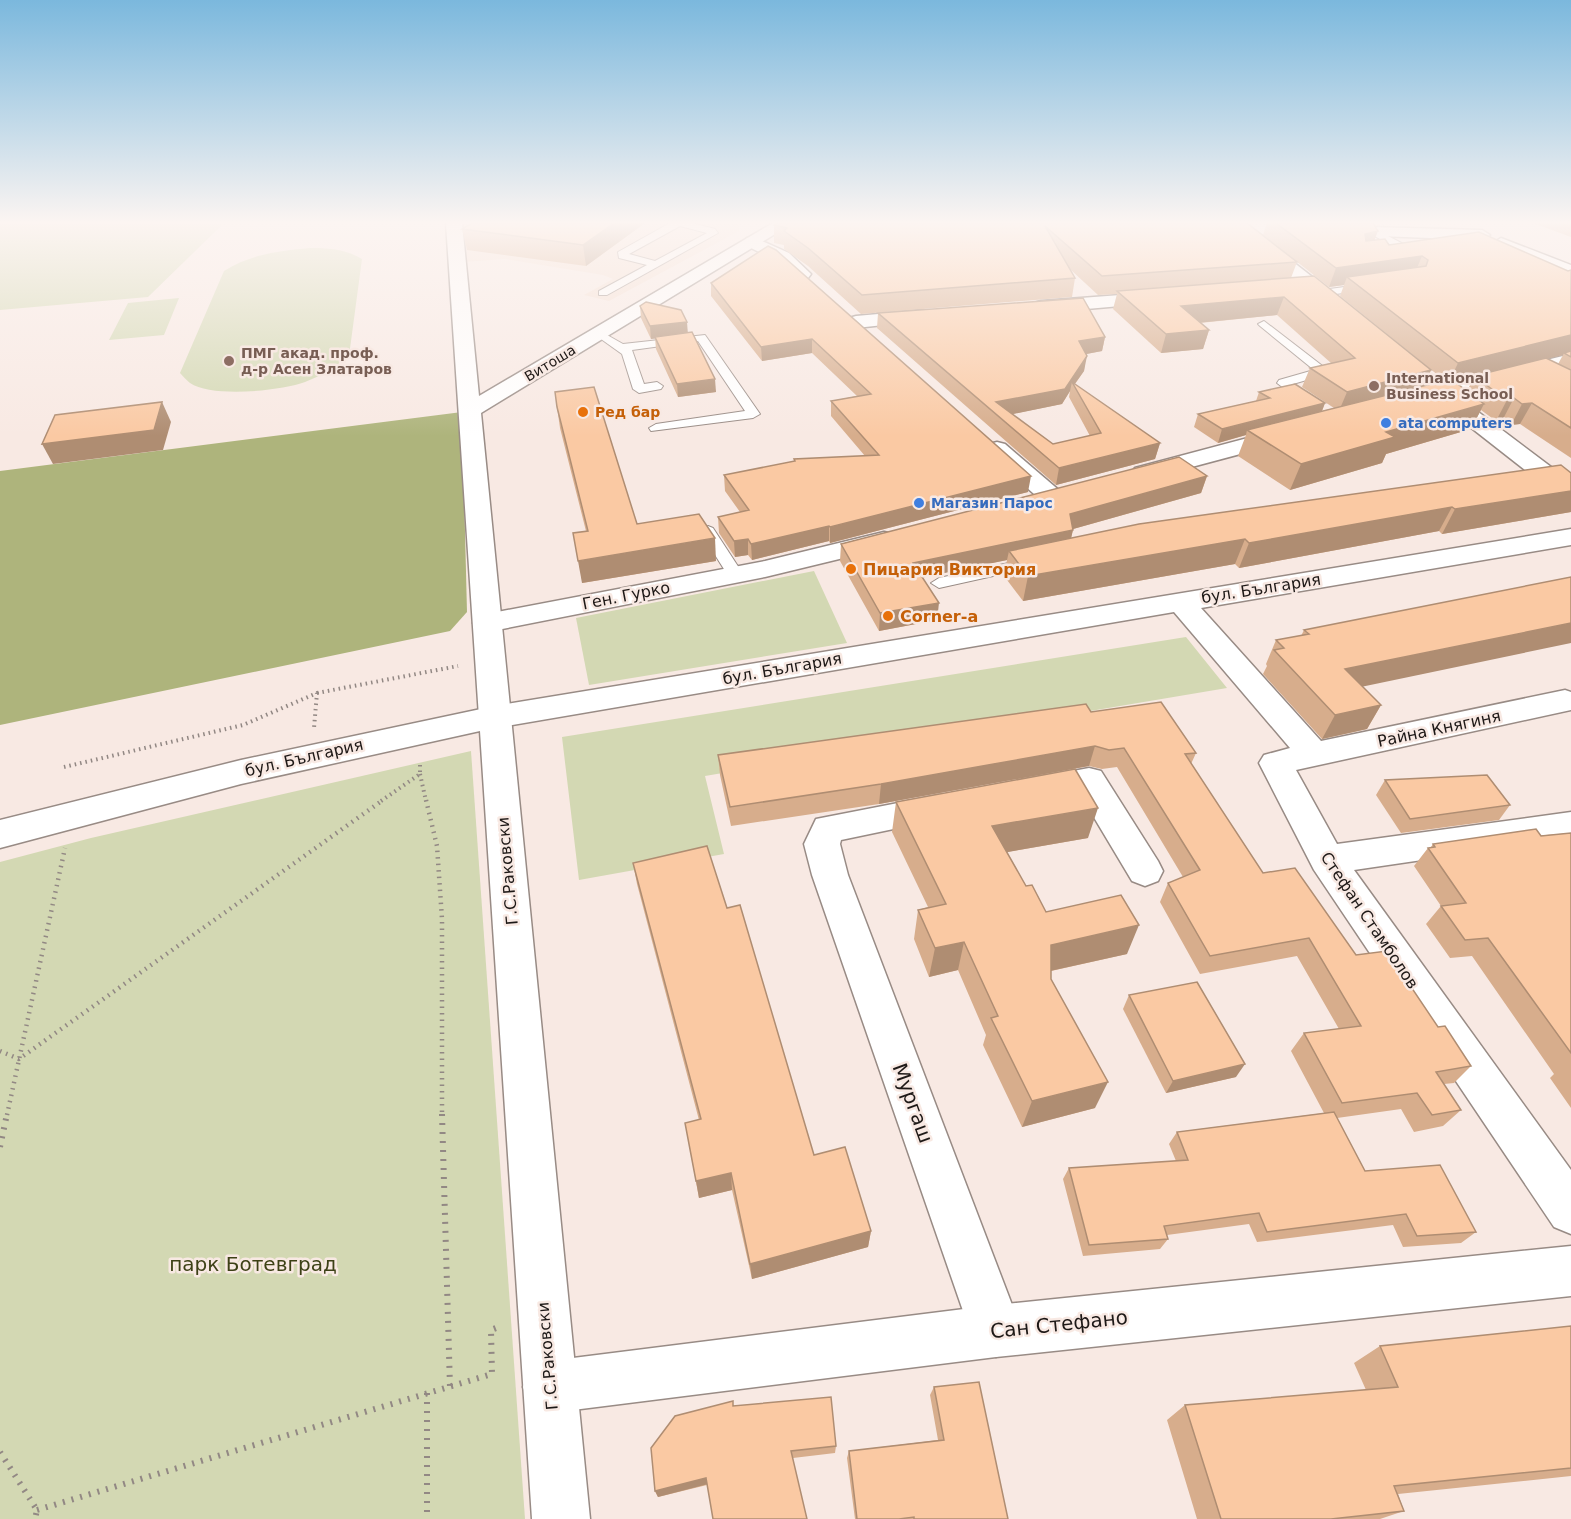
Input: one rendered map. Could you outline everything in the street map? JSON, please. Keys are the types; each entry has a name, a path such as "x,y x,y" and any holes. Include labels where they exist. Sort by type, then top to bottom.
{"street":[{"name":"Г.С.Раковски","path":"460,294 561,1519"},
{"name":"Витоша","path":"469,411 667,294"},
{"path":"1323,294 1349,316"},
{"path":"1020,309 1173,297"},
{"path":"840,307 874,338"},
{"path":"856,322 938,315"},
{"path":"1395,405 1440,393 1543,375 1571,360"},
{"path":"1422,378 1571,494"},
{"path":"1117,480 1306,430"},
{"path":"980,433 1052,497"},
{"name":"Ген. Гурко","path":"487,623 801,561 904,535"},
{"name":"бул. България","path":"0,834 241,772 495,717 1571,537"},
{"path":"1179,601 1314,754"},
{"name":"Райна Княгиня","path":"1314,754 1565,701"},
{"name":"Стефан Стамболов","path":"1314,754 1276,762 1327,860 1571,1210"},
{"path":"1009,795 1089,780 1145,871"},
{"name":"Мургаш","path":"964,803 828,829 822,844 830,875 996,1331"},
{"path":"1327,860 1571,825"},
{"name":"Сан Стефано","path":"549,1387 996,1331 1571,1272"}],"lane":[{"path":"1264,324 1323,370 1283,383 1321,408"},
{"path":"600,334 627,352 639,389 657,386"},
{"path":"621,348 701,337 753,414 657,428"},
{"path":"1516,474 1539,470"},
{"path":"708,531 735,574"},
{"path":"939,583 1051,558"}],"path":[{"path":"64,767 243,725 317,693 490,659"},
{"path":"312,756 317,693"},
{"path":"419,732 420,774 437,846 442,919 442,1109 450,1387"},
{"path":"19,1059 420,774"},
{"path":"0,1147 72,815"},
{"path":"0,1051 19,1059"},
{"path":"37,1510 492,1374 491,1330 543,1313"},
{"path":"427,1393 427,1519"},
{"path":"0,1452 37,1510 35,1519"}],"shaded area":[{"path":"586,294 622,294 609,301 584,295"}],"green space":[{"path":"0,294 151,294 148,297 0,310"},
{"path":"214,294 357,294 349,356 311,380 280,388 229,392 200,388 187,381 180,373"},
{"path":"179,298 164,335 109,340 128,303"},
{"path":"462,412 467,612 450,631 0,725 0,471"},
{"path":"814,571 847,643 589,685 576,618"},
{"path":"1186,637 1227,688 705,776 724,854 579,880 562,737"},
{"name":"парк Ботевград","path":"471,751 525,1519 0,1519 0,862 91,838"}],"building":[{"path":"720,294 826,294 1031,476 830,527 751,544 748,539 734,541 718,517 749,510 724,475 795,461 794,459 879,455 831,401 871,394 812,339 761,347"},
{"path":"1120,294 1336,294 1431,370 1347,392 1310,368 1355,358 1284,297 1181,306 1209,330 1166,334"},
{"path":"1369,294 1571,294 1571,335 1458,363"},
{"path":"1083,298 1105,337 1079,341 1087,356 1065,389 996,402 1053,444 1101,433 1072,382 1160,443 1059,468 878,313"},
{"path":"646,302 681,310 687,322 650,326 640,306"},
{"path":"692,332 715,379 677,384 655,337"},
{"path":"1546,358 1571,370 1571,428 1532,403 1522,404 1514,398 1507,400 1474,376"},
{"path":"1451,379 1484,404 1386,432 1395,437 1301,464 1247,430"},
{"path":"1295,384 1325,403 1222,429 1198,414 1270,398 1259,392"},
{"path":"594,387 637,524 699,514 715,538 578,561 573,533 588,531 555,392"},
{"path":"162,402 154,430 42,444 55,415"},
{"path":"1179,457 1207,476 1070,514 1073,530 913,563 939,603 880,613 841,544"},
{"path":"1561,465 1571,473 1571,491 1455,509 1452,507 1249,543 1245,539 1028,576 1009,551 1139,524"},
{"path":"1571,577 1571,623 1345,669 1381,705 1335,715 1274,650 1284,648 1276,640 1309,634 1304,630"},
{"path":"1161,702 1196,753 1185,754 1263,873 1295,868 1356,955 1387,951 1438,1027 1445,1026 1471,1066 1436,1072 1461,1110 1432,1115 1417,1093 1342,1103 1304,1033 1361,1026 1309,938 1210,956 1168,883 1200,870 1124,748 1109,750 1095,746 881,784 730,807 718,755 1086,704 1091,712"},
{"path":"1075,769 1098,808 992,826 1026,886 1032,885 1046,912 1121,895 1139,925 1051,945 1051,979 1108,1082 1032,1101 991,1018 998,1016 964,942 935,948 918,910 946,904 896,802"},
{"path":"1487,775 1510,805 1410,819 1385,780"},
{"path":"1536,829 1541,836 1571,833 1571,1053 1488,938 1465,940 1441,906 1466,903 1428,848 1435,847 1433,844"},
{"path":"707,846 727,908 740,905 814,1155 845,1147 871,1231 750,1264 731,1173 696,1181 685,1123 701,1119 633,863"},
{"path":"1197,982 1245,1064 1173,1081 1129,995"},
{"path":"1334,1112 1365,1171 1440,1165 1476,1232 1417,1236 1406,1214 1267,1232 1259,1213 1164,1226 1168,1239 1089,1245 1069,1168 1188,1160 1177,1132"},
{"path":"1571,1326 1571,1468 1394,1486 1404,1511 1331,1519 1221,1519 1185,1405 1398,1387 1380,1346"},
{"path":"979,1382 1008,1519 914,1519 914,1517 857,1519 849,1451 944,1440 934,1387"},
{"path":"831,1397 836,1446 791,1451 807,1519 713,1519 706,1478 655,1491 651,1448 675,1416 733,1401 733,1406"}],"place":[{"name":"ПМГ акад. проф. д-р Асен Златаров","path":"229,361"},
{"name":"International Business School","path":"1374,386"},
{"name":"Ред бар","path":"583,412"},
{"name":"ata computers","path":"1386,423"},
{"name":"Магазин Парос","path":"919,503"},
{"name":"Пицария Виктория","path":"851,569"},
{"name":"Corner-a","path":"888,616"}]}
